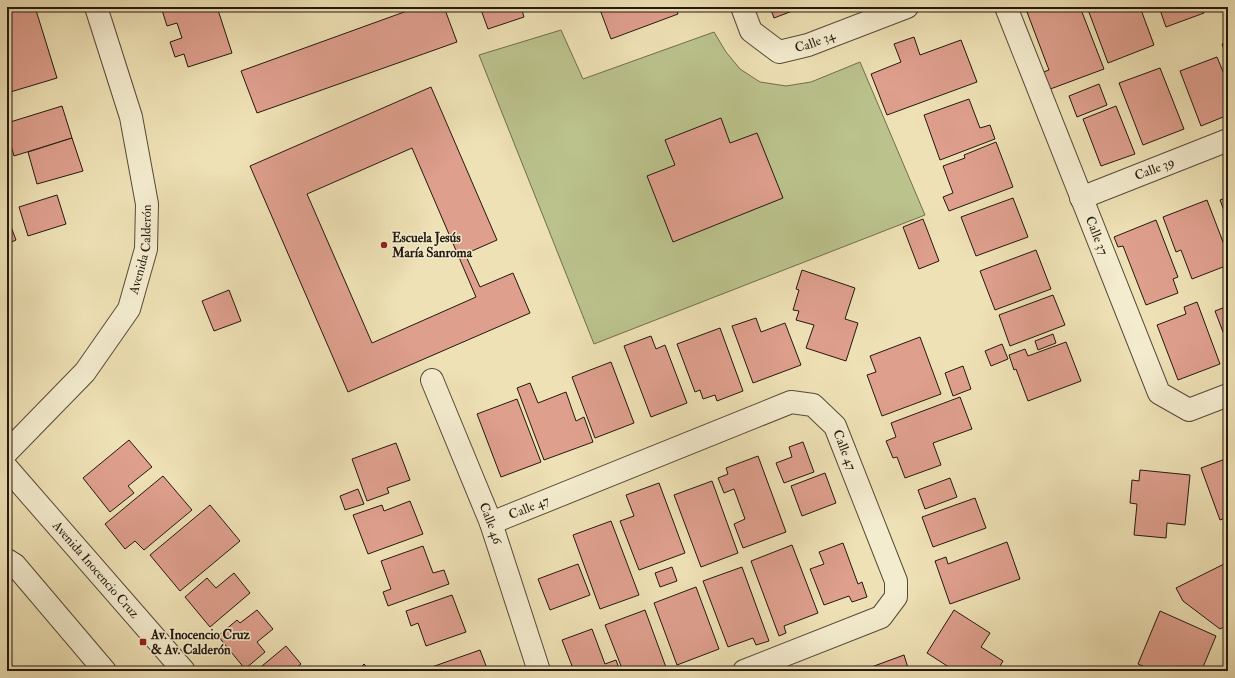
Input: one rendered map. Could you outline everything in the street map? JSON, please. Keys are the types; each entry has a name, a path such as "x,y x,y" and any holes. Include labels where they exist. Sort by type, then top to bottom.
{"street":[{"name":"Avenida Calderón","path":"7,452 85,372 129,309 146,249 147,204 131,117 96,7"},
{"name":"Calle 34","path":"742,7 751,31 779,52 808,45 907,7"},
{"name":"Calle 37","path":"1006,7 1159,393 1189,410 1228,395"},
{"name":"Calle 39","path":"1081,198 1228,140"},
{"name":"Calle 46","path":"432,380 491,523 539,671"},
{"name":"Calle 47","path":"491,523 791,402 813,405 835,426 896,581 896,597 882,616 744,671"},
{"name":"Avenida Inocencio Cruz","path":"7,468 184,671"},
{"path":"7,560 15,565 105,671"}],"green space":[{"path":"561,30 583,79 714,32 726,52 740,69 760,82 786,86 811,82 860,62 925,215 594,344 479,55"}],"building":[{"path":"18,7 35,7 57,78 7,93 7,10"},
{"path":"171,7 217,7 232,53 188,67 184,54 175,57 170,42 182,38 177,23 167,26 162,10"},
{"path":"418,7 444,7 457,42 257,113 241,71"},
{"path":"480,7 521,7 524,17 488,29"},
{"path":"599,7 676,7 678,14 611,39"},
{"path":"770,7 803,7 774,18"},
{"path":"1041,7 1080,7 1104,69 1045,91 1038,74 1049,70 1027,12"},
{"path":"1087,7 1140,7 1154,45 1108,63"},
{"path":"1159,7 1202,7 1204,13 1166,27"},
{"path":"914,37 920,55 961,40 977,82 887,115 871,74 901,62 894,44"},
{"path":"1228,42 1228,60 1222,44"},
{"path":"1217,57 1228,84 1228,115 1201,126 1180,71"},
{"path":"1160,68 1184,129 1143,145 1119,83"},
{"path":"1099,84 1107,105 1077,117 1069,96"},
{"path":"431,87 497,240 465,254 480,287 513,273 530,313 348,392 250,166","holes":["412,148 476,297 372,343 307,194"]},
{"path":"969,99 980,128 990,125 995,139 940,160 924,115"},
{"path":"62,106 72,138 14,156 7,132 7,123"},
{"path":"1116,106 1135,154 1101,166 1083,119"},
{"path":"721,118 730,143 757,133 783,198 673,242 647,176 675,165 665,140"},
{"path":"72,138 83,171 37,184 28,152"},
{"path":"996,142 1013,187 949,211 943,197 953,193 943,166 965,158 964,155"},
{"path":"57,195 66,224 28,236 19,207"},
{"path":"1228,197 1228,221 1220,200"},
{"path":"1013,198 1028,237 976,256 961,217"},
{"path":"1207,200 1228,255 1228,281 1223,267 1192,279 1181,250 1176,252 1163,217"},
{"path":"7,216 16,240 7,244"},
{"path":"923,219 939,261 919,269 903,227"},
{"path":"1156,220 1178,277 1173,279 1178,293 1146,305 1123,246 1118,247 1114,237"},
{"path":"1036,250 1051,289 995,310 980,271"},
{"path":"802,270 855,288 845,319 858,323 846,361 806,348 814,325 796,320 799,311 793,310 799,290 796,289"},
{"path":"229,290 241,321 214,331 202,301"},
{"path":"1053,295 1065,325 1010,346 999,315"},
{"path":"1197,302 1220,364 1178,380 1157,325 1186,314 1184,307"},
{"path":"1228,306 1228,345 1215,311"},
{"path":"756,318 761,332 785,323 801,365 753,383 732,326"},
{"path":"720,328 743,391 717,401 715,395 703,399 700,390 695,392 677,344"},
{"path":"1053,334 1056,343 1038,350 1035,341"},
{"path":"651,336 656,349 665,345 687,403 651,417 624,346"},
{"path":"920,337 941,394 882,416 867,375 876,372 870,356"},
{"path":"1066,342 1081,381 1028,401 1009,355 1025,349 1028,356"},
{"path":"1002,344 1008,359 991,366 985,351"},
{"path":"611,362 634,423 595,438 572,377"},
{"path":"963,366 971,389 953,396 945,373"},
{"path":"530,383 538,403 566,392 576,421 584,417 593,442 544,460 517,388"},
{"path":"960,397 972,429 933,443 941,465 905,478 897,457 893,458 886,441 896,437 891,423"},
{"path":"517,399 541,462 501,477 477,414"},
{"path":"129,440 152,467 128,486 134,493 110,512 83,478"},
{"path":"803,442 814,472 784,483 776,463 792,457 789,447"},
{"path":"396,443 410,480 387,488 389,493 367,501 352,459"},
{"path":"758,456 786,532 743,548 734,524 745,519 734,489 724,493 718,478 728,474 726,468"},
{"path":"1228,458 1228,517 1220,520 1201,468"},
{"path":"1140,470 1190,475 1185,525 1167,523 1166,538 1134,535 1137,504 1130,503 1132,480 1139,481"},
{"path":"825,473 836,503 802,516 791,486"},
{"path":"163,476 192,510 144,550 135,541 125,549 105,524"},
{"path":"950,478 957,497 925,509 918,490"},
{"path":"712,481 738,553 701,567 674,495"},
{"path":"659,483 685,553 639,570 620,521 634,516 626,495"},
{"path":"358,489 364,504 345,510 340,496"},
{"path":"975,498 986,528 933,547 922,517"},
{"path":"410,501 423,534 368,554 353,515 382,505 384,511"},
{"path":"210,505 240,541 180,591 150,555"},
{"path":"611,521 639,595 600,609 573,535"},
{"path":"1007,542 1020,579 950,604 935,561 946,557 948,564"},
{"path":"843,543 858,584 862,582 867,597 852,602 849,596 824,605 810,569 824,564 819,552"},
{"path":"792,545 818,613 784,626 786,633 779,636 751,561"},
{"path":"423,546 433,573 444,570 449,584 388,606 383,592 391,589 381,561"},
{"path":"1228,562 1228,625 1220,629 1183,601 1176,588"},
{"path":"578,564 590,595 550,610 538,579"},
{"path":"672,567 677,581 660,587 655,573"},
{"path":"742,567 769,641 756,645 753,638 728,647 703,581"},
{"path":"234,573 250,593 210,627 185,597 207,578 216,588"},
{"path":"696,587 719,649 677,665 654,603"},
{"path":"452,595 466,632 426,646 418,623 411,626 406,611"},
{"path":"257,610 273,629 257,642 265,652 245,669 218,636 237,620 240,623"},
{"path":"645,610 667,671 623,671 605,625"},
{"path":"954,610 990,633 981,647 1003,661 997,671 955,671 927,653"},
{"path":"1160,611 1216,636 1203,667 1213,671 1154,671 1138,664"},
{"path":"592,629 605,664 616,660 620,671 574,671 562,640"},
{"path":"286,646 301,664 292,671 256,671"},
{"path":"480,650 488,671 430,671 429,668"},
{"path":"904,655 909,671 867,671 866,669"},
{"path":"364,664 370,671 357,671"}],"place":[{"name":"Escuela Jesús María Sanroma","path":"384,245"},
{"name":"Av. Inocencio Cruz & Av. Calderón","path":"143,642"}]}
